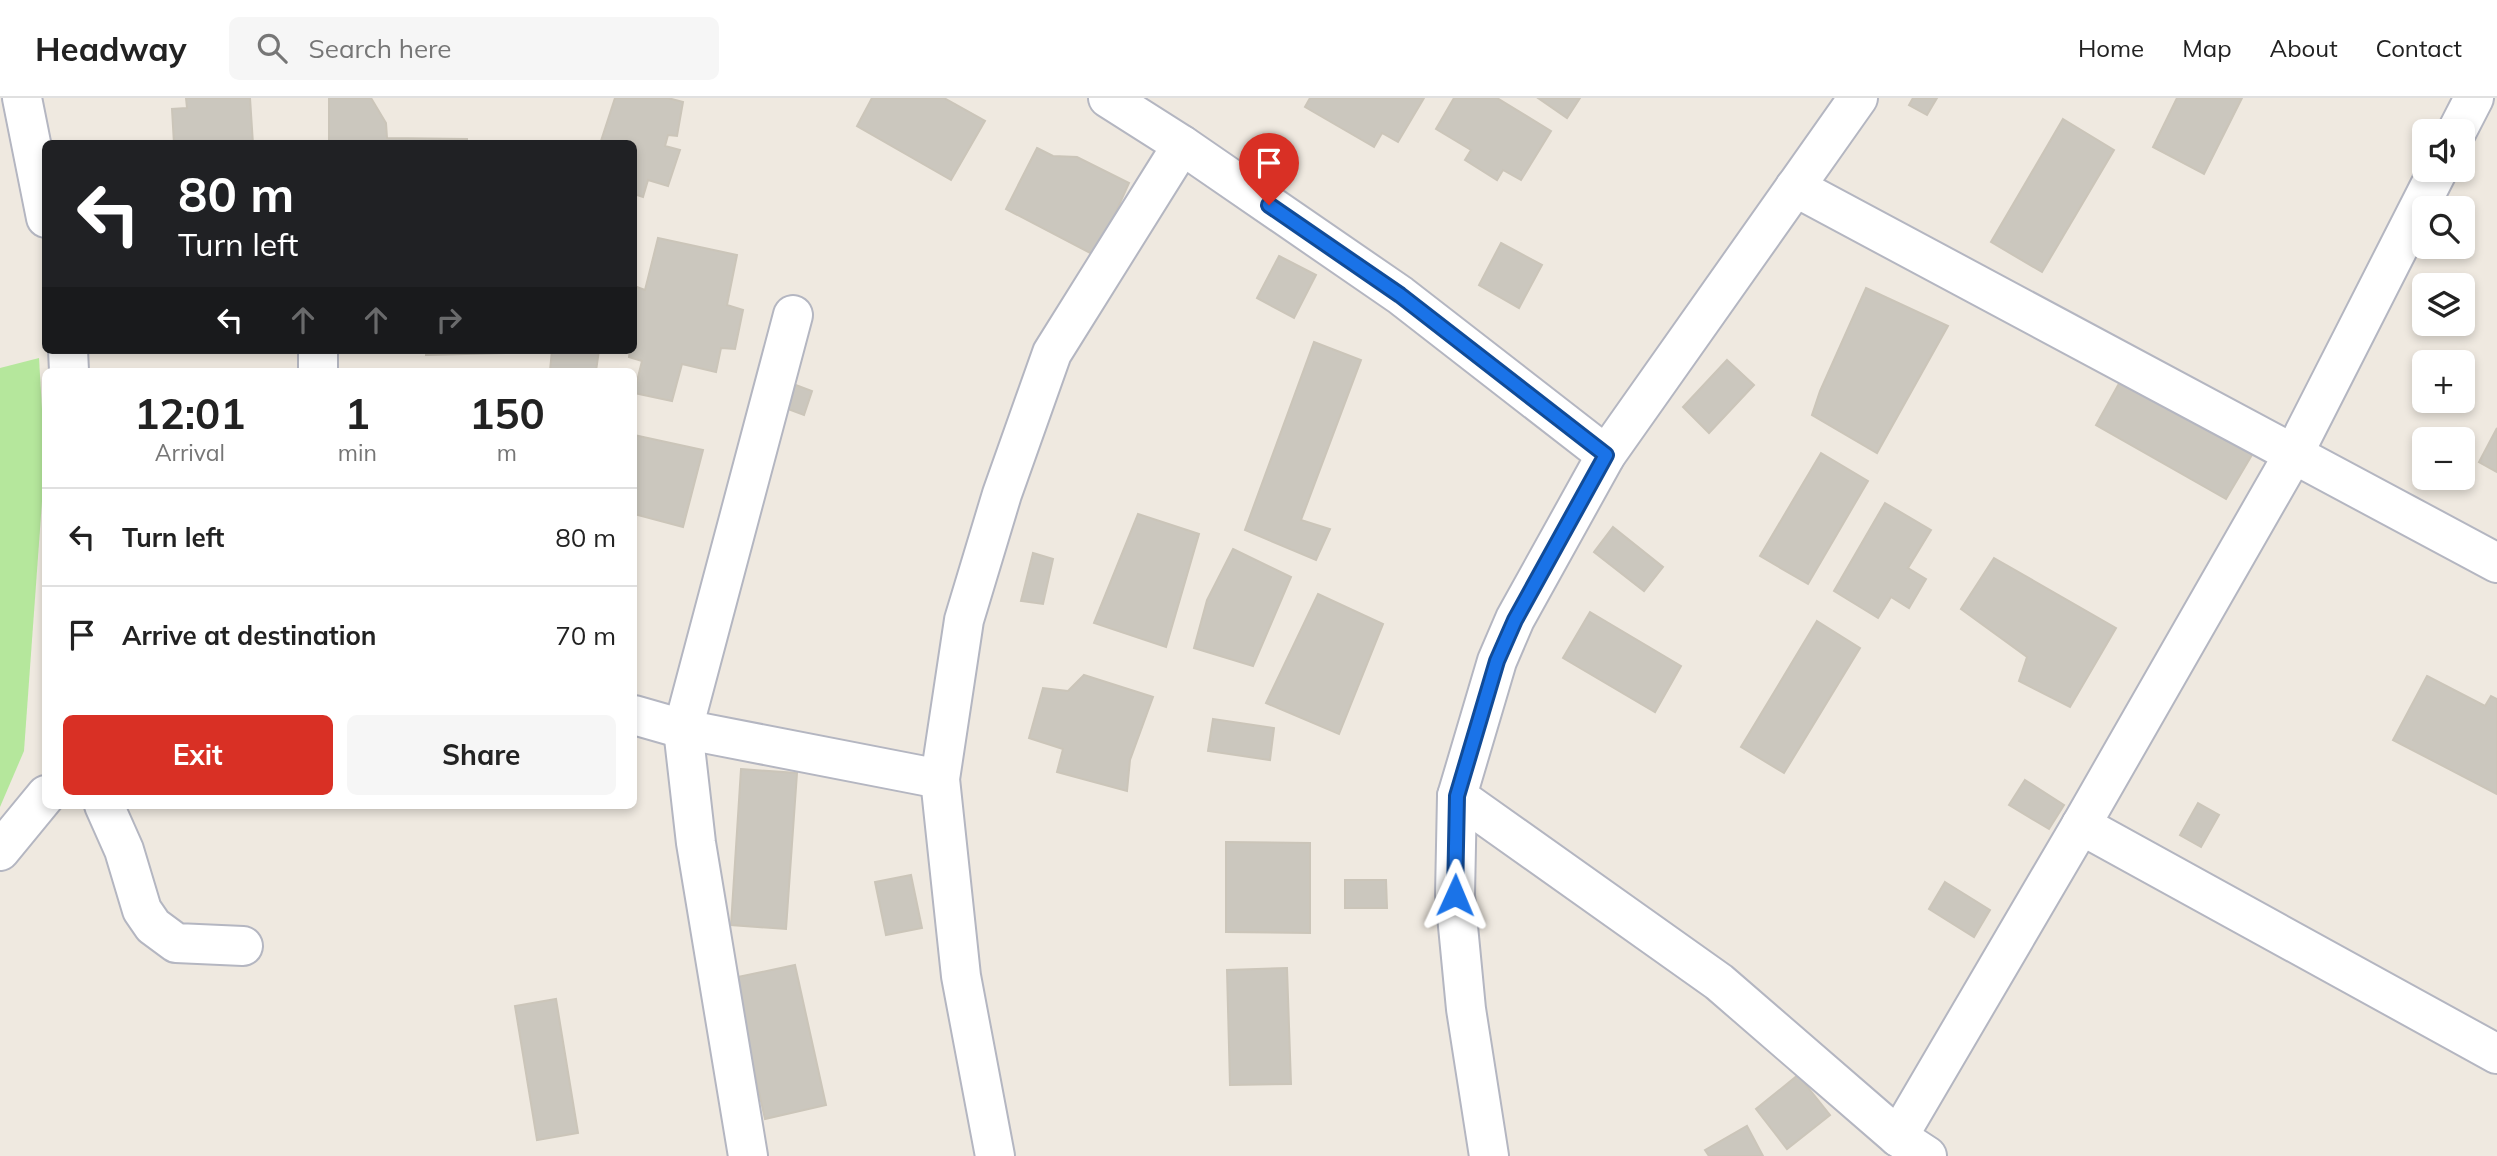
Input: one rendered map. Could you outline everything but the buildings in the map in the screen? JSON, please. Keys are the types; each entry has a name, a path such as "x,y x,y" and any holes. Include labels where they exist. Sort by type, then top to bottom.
{"street":[{"path":"22,98 42,198"},
{"path":"1108,98 1182,145 1400,295 1606,455"},
{"path":"1489,1156 1466,1009 1455,895 1457,796 1497,661 1515,620 1606,455 1858,98"},
{"path":"2464,119 2474,98"},
{"path":"995,1156 961,976 940,779 964,620 1002,494 1052,352 1182,145"},
{"path":"1457,796 1719,982 1912,1146 2081,825 2293,455 2432,182"},
{"path":"1795,187 2497,563"},
{"path":"748,1156 696,843 683,729 793,315"},
{"path":"637,716 683,729 940,779"},
{"path":"0,850 42,800"},
{"path":"106,809 124,850 142,911 153,926 176,943 243,946"},
{"path":"2081,825 2497,1054"}],"green space":[{"path":"39,358 42,502 24,751 0,807 0,368"}],"route":[{"path":"1269,205 1400,295 1606,455 1515,620 1497,661 1457,796 1455,895"}]}
